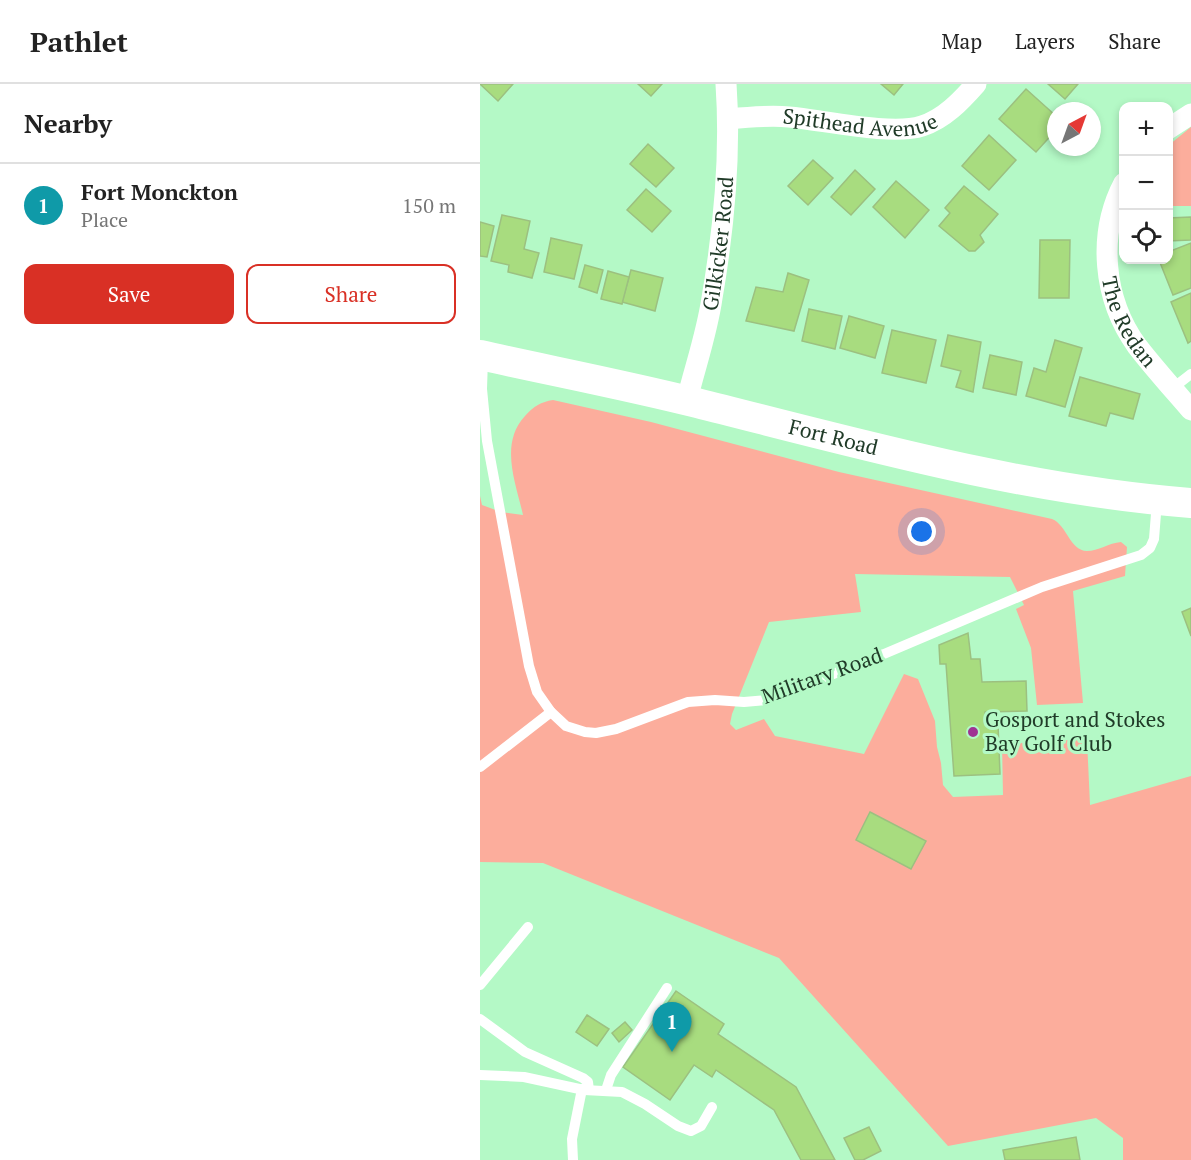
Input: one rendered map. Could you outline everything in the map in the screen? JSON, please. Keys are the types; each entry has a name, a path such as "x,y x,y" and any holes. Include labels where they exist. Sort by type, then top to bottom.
{"street":[{"name":"Gilkicker Road","path":"687,400 712,300 727,180 729,119 726,84"},
{"name":"Spithead Avenue","path":"729,119 781,116 906,129 921,126 946,113 976,84"},
{"path":"1173,126 1191,114"},
{"name":"The Redan","path":"1119,192 1114,202 1107,235 1107,263 1112,290 1131,337 1191,410"},
{"name":"Fort Road","path":"482,355 687,400 902,454 1026,482 1157,501 1191,503"}],"lane":[{"name":"Military Road","path":"482,355 482,389 487,441 532,678 537,692 551,712 566,726 575,730 596,733 616,729 688,702 715,700 756,702 780,696 1042,587 1141,555 1154,539 1157,501"},
{"path":"1173,388 1191,374"},
{"path":"480,767 551,712"},
{"path":"480,985 528,927"},
{"path":"606,1090 611,1076 667,988"},
{"path":"480,1019 525,1052 588,1082 572,1139 573,1160"},
{"path":"480,1075 524,1077 585,1090 616,1090 628,1094 678,1126 691,1131 701,1126 712,1107"}],"shaded area":[{"path":"1191,127 1191,206 1173,206 1173,142"},
{"path":"553,400 651,422 839,472 1052,519 1081,550 1091,551 1121,542 1127,547 1125,576 1073,591 1083,703 1037,705 1031,648 1016,609 1024,605 1010,577 855,574 861,612 769,622 730,724 736,730 764,719 775,736 864,754 904,674 918,679 935,721 943,785 953,797 1003,795 1002,744 1087,739 1090,805 1191,776 1191,1160 1123,1160 1123,1138 1096,1118 948,1146 779,958 543,863 480,862 480,496 482,505 501,512 523,515 512,464 513,439 517,427 528,413 538,405"}],"building":[{"path":"480,84 513,84 498,101"},
{"path":"638,84 662,84 651,96"},
{"path":"881,84 903,84 894,95"},
{"path":"1048,84 1078,84 1065,99"},
{"path":"1026,89 1047,108 1047,140 1036,152 999,119"},
{"path":"989,135 1016,160 989,190 962,166"},
{"path":"648,144 674,168 656,187 630,164"},
{"path":"813,160 833,178 808,205 788,186"},
{"path":"855,170 875,189 851,215 831,197"},
{"path":"896,181 929,210 905,238 873,207"},
{"path":"964,186 998,214 980,235 984,242 975,251 969,251 939,226 950,213 945,208"},
{"path":"646,189 671,211 652,232 627,210"},
{"path":"502,215 530,221 524,249 539,253 532,278 508,272 509,265 491,261"},
{"path":"1191,217 1191,240 1173,241 1173,218"},
{"path":"480,222 494,226 487,257 480,256"},
{"path":"551,238 582,245 574,279 544,272"},
{"path":"1040,240 1070,240 1069,298 1039,298"},
{"path":"1191,243 1191,288 1173,295 1161,264 1173,264 1173,250"},
{"path":"585,265 603,270 597,293 579,287"},
{"path":"631,270 663,278 655,311 622,302"},
{"path":"608,271 629,277 622,304 601,299"},
{"path":"788,273 809,280 794,331 746,321 756,287 783,292"},
{"path":"1191,293 1191,341 1188,343 1171,302"},
{"path":"809,309 842,316 835,349 802,341"},
{"path":"849,316 884,326 875,358 840,348"},
{"path":"892,330 936,340 926,383 882,373"},
{"path":"948,335 981,342 973,392 956,387 961,371 941,366"},
{"path":"1055,340 1082,348 1065,407 1026,396 1034,368 1046,372"},
{"path":"990,355 1022,362 1016,395 983,388"},
{"path":"1080,377 1140,394 1133,419 1110,413 1106,426 1069,416"},
{"path":"1191,608 1191,636 1182,612"},
{"path":"968,633 971,659 980,659 982,682 1026,681 1027,711 985,712 984,723 998,724 1000,774 954,776 946,664 940,664 939,645"},
{"path":"870,812 926,841 911,869 856,840"},
{"path":"676,991 724,1024 718,1034 796,1087 835,1160 801,1160 774,1110 716,1070 712,1077 694,1065 670,1100 623,1067"},
{"path":"587,1015 609,1029 597,1046 576,1032"},
{"path":"625,1022 632,1030 619,1042 612,1033"},
{"path":"869,1127 881,1151 863,1160 855,1160 844,1138"},
{"path":"1076,1137 1080,1160 1005,1160 1003,1150"}],"place":[{"name":"Gosport and Stokes Bay Golf Club","path":"973,732"},
{"name":"Fort Monckton","path":"672,1052"}]}
